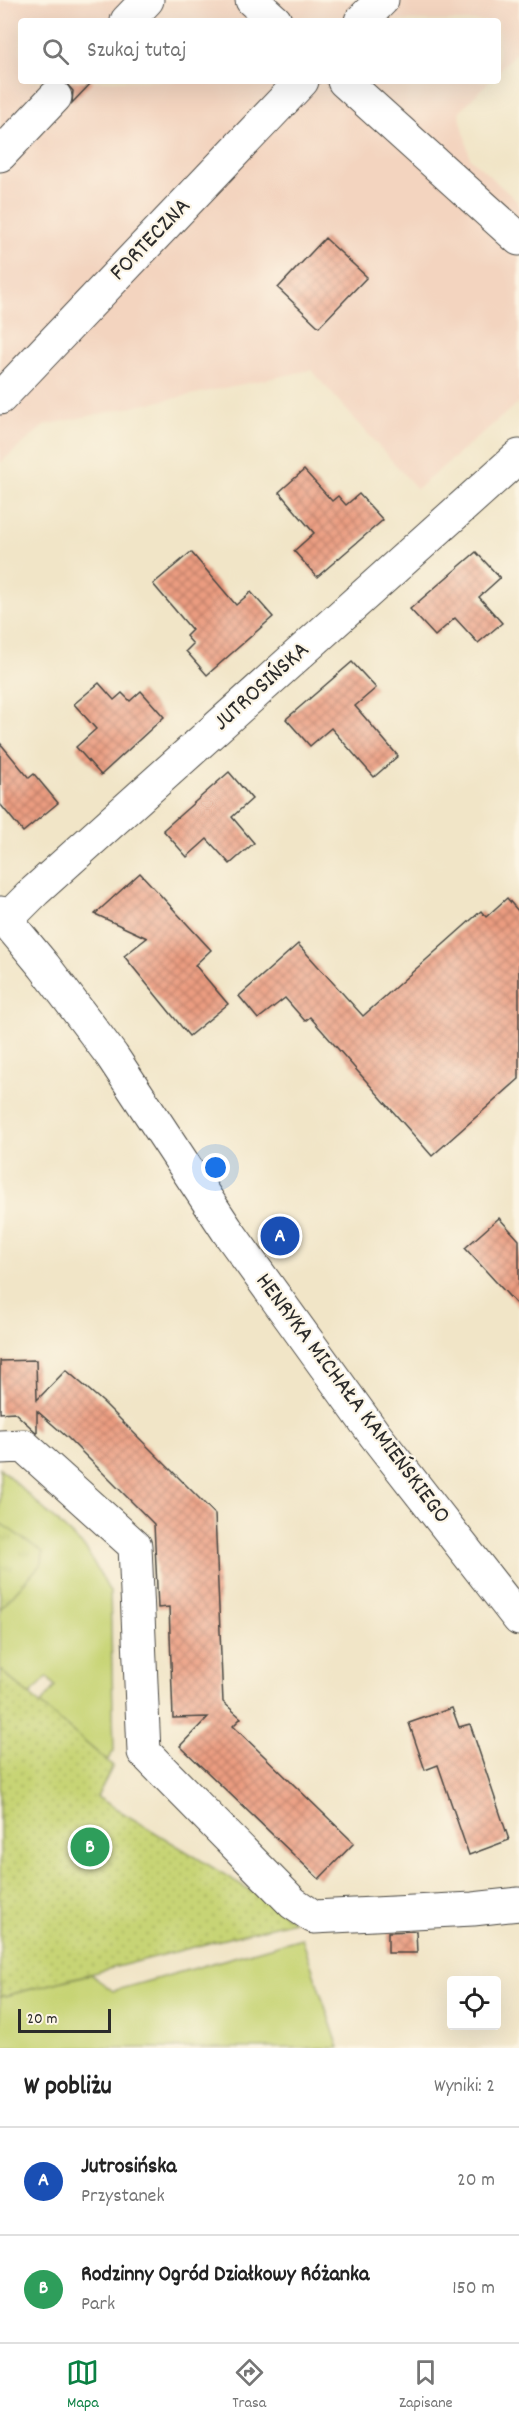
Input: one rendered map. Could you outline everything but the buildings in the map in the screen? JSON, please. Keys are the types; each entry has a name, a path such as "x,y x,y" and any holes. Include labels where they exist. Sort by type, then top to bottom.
{"street":[{"path":"130,18 147,0"},
{"path":"252,0 271,18"},
{"path":"364,18 382,0"},
{"name":"FORTECZNA","path":"0,398 299,84"},
{"path":"347,84 519,239"},
{"path":"0,154 54,97"},
{"name":"JUTROSIŃSKA","path":"3,917 35,891 519,456"},
{"name":"HENRYKA MICHAŁA KAMIEŃSKIEGO","path":"3,917 44,966 112,1056 227,1230 375,1435 519,1619"},
{"path":"0,1447 24,1446 135,1546 144,1752 293,1903 314,1917 473,1909 519,1904"}],"shaded area":[{"path":"0,0 519,0 519,49 501,68 501,18 18,18 18,84 486,84 459,112 470,158 519,203 519,402 417,489 311,370 45,425 0,463"}],"green space":[{"path":"0,1468 86,1549 110,1592 114,1751 107,1761 40,1705 55,1686 47,1677 29,1696 0,1670"},
{"path":"0,1523 43,1552 42,1563 0,1609"},
{"path":"0,1670 113,1766 97,1797 263,1898 294,1921 0,1997"},
{"path":"302,1938 339,2048 0,2048 0,1997 90,1974 113,1991"}],"place":[{"name":"Jutrosińska","path":"280,1236"},
{"name":"Rodzinny Ogród Działkowy Różanka","path":"90,1847"}]}
